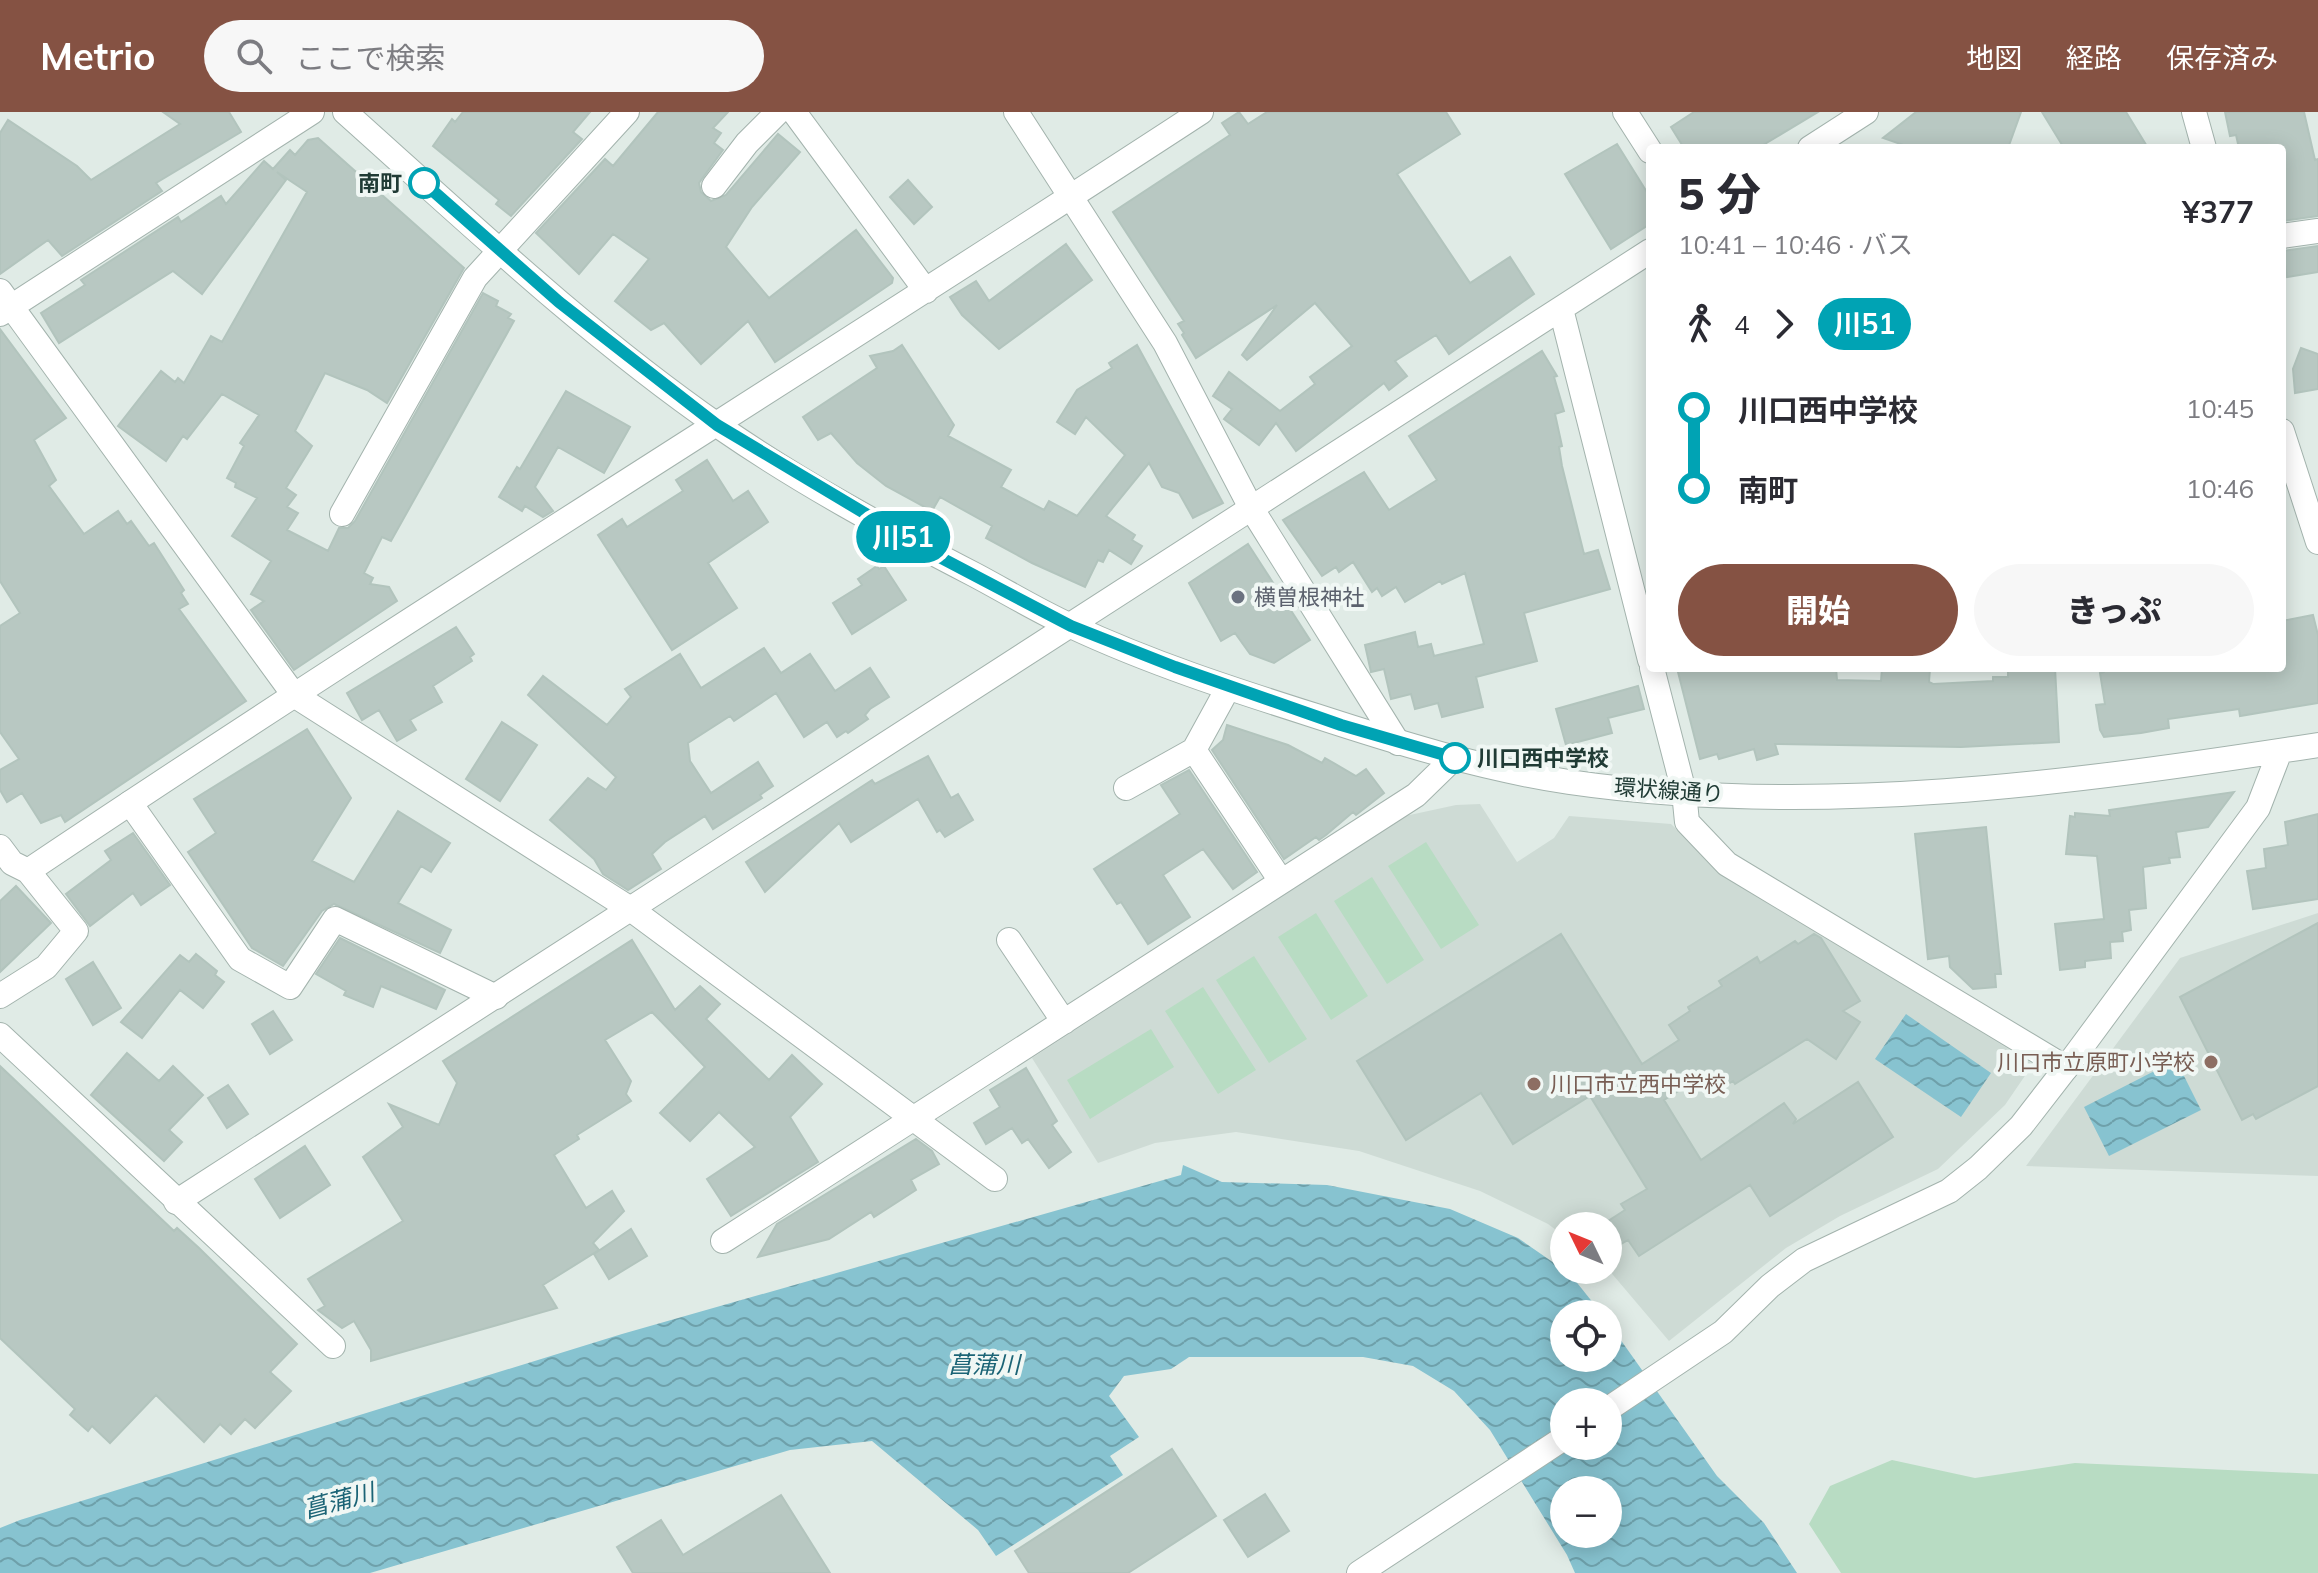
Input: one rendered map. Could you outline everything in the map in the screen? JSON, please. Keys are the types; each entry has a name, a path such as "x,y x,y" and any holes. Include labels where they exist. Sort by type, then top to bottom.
{"street":[{"path":"312,112 4,304 294,695 632,910 995,1179"},
{"name":"環状線通り","path":"345,112 500,251 634,364 717,425 877,522 1071,626 1228,688 1398,743 1568,782 1684,792 1850,797 1949,791 2318,745"},
{"path":"342,514 475,278 627,112"},
{"path":"714,186 747,143 778,112"},
{"path":"794,112 926,291"},
{"path":"28,871 294,695 1201,112"},
{"path":"1625,112 1646,145"},
{"path":"1816,144 1866,112"},
{"path":"2194,112 2203,144"},
{"path":"1021,114 1165,343 1250,506 1398,743"},
{"path":"2286,235 2318,231"},
{"path":"176,1202 1071,626 1250,506 1646,254"},
{"path":"1561,309 1646,644"},
{"path":"2286,443 2318,542"},
{"path":"1653,672 1684,792 1687,822 1727,864 2066,1068"},
{"path":"1126,788 1194,750 1228,688"},
{"path":"1194,750 1281,881"},
{"path":"1622,1400 1694,1352 1804,1260 1949,1191 2021,1126 2258,808 2280,751"},
{"path":"723,1241 1416,795 1454,758"},
{"path":"130,803 240,959 290,987 335,919 496,997"},
{"path":"0,847 12,863 28,871 76,931 46,967 0,996"},
{"path":"1009,940 1064,1022"},
{"path":"0,1035 333,1346"},
{"path":"1359,1573 1550,1447"}],"shaded area":[{"name":"川口市立西中学校","path":"1480,804 1517,862 1554,838 1569,816 1671,824 1723,874 2033,1064 2005,1105 1938,1169 1840,1216 1786,1248 1669,1341 1621,1284 1622,1212 1550,1212 1550,1226 1480,1191 1359,1151 1236,1132 1155,1143 1098,1163 1032,1058 1405,816 1456,805"},
{"name":"川口市立原町小学校","path":"2318,913 2318,1176 2026,1166 2180,958"}],"green space":[{"path":"1426,842 1479,925 1441,949 1388,866"},
{"path":"1372,877 1424,960 1387,984 1334,901"},
{"path":"1316,913 1368,996 1331,1020 1278,937"},
{"path":"1254,956 1307,1039 1269,1063 1216,980"},
{"path":"1203,987 1256,1070 1218,1094 1165,1011"},
{"path":"1151,1029 1174,1067 1090,1119 1067,1080"},
{"path":"1892,1460 1975,1478 2075,1463 2318,1474 2318,1573 1841,1573 1809,1524 1830,1486"}],"water":[{"path":"1906,1014 1991,1073 1961,1117 1875,1059"},
{"path":"2176,1060 2201,1110 2109,1156 2084,1107"},
{"name":"菖蒲川","path":"1183,1165 1222,1182 1327,1185 1450,1209 1518,1238 1550,1260 1550,1284 1578,1284 1591,1300 1550,1300 1550,1372 1622,1372 1622,1342 1717,1476 1764,1523 1797,1573 1575,1573 1563,1548 1622,1548 1622,1476 1550,1476 1550,1527 1490,1430 1454,1391 1413,1366 1363,1357 1189,1357 1171,1369 1124,1376 1109,1396 1139,1437 1110,1456 1123,1475 996,1556 978,1530 872,1441 790,1450 370,1573 0,1573 0,1528 20,1520 622,1334 1181,1175"}],"building":[{"path":"163,112 229,112 241,132 156,183 162,191 62,256 48,240 0,274 0,133 8,120 77,166 91,180 180,124"},
{"path":"463,112 590,112 573,132 582,139 511,216 496,204 499,200 433,146 452,119 455,122"},
{"path":"658,112 728,112 713,128 721,133 714,143 723,150 699,183 701,192 711,201 726,195 778,134 800,152 752,207 726,247 769,298 856,230 893,278 892,283 775,362 748,321 701,364 664,323 651,330 615,301 649,259 613,234 579,274 536,233 605,159 613,166"},
{"path":"1239,112 1248,124 1267,112 1446,112 1460,134 1397,174 1470,283 1510,257 1534,294 1449,354 1436,335 1395,361 1407,376 1389,390 1384,383 1296,451 1276,423 1259,445 1224,419 1232,409 1213,396 1229,372 1280,411 1315,384 1310,377 1352,346 1315,303 1247,360 1242,355 1277,305 1196,358 1178,324 1184,321 1113,212 1230,135 1222,123"},
{"path":"1694,112 1818,112 1765,144 1682,144 1671,127"},
{"path":"1916,112 2021,112 2009,144 1900,144 1883,138"},
{"path":"2042,112 2126,112 2146,144 2062,144"},
{"path":"2225,112 2304,112 2315,160 2318,159 2318,216 2286,220 2286,144 2238,144 2236,135 2230,136"},
{"path":"318,138 464,268 387,403 367,390 325,373 295,431 312,446 286,488 296,495 287,507 298,513 287,530 328,551 339,528 348,528 355,521 483,293 498,301 496,306 511,314 508,318 514,321 391,541 382,537 364,573 373,578 370,584 389,587 397,601 294,670 251,610 264,601 251,594 271,561 232,536 257,498 235,487 236,483 227,478 244,446 240,443 259,415 222,394 187,439 183,436 166,461 118,426 161,371 175,382 178,378 184,383 211,336 222,342 307,192 277,172 286,180 202,294 173,271 59,343 41,313 85,285 81,280 178,217 181,222 221,196 226,204 264,161 273,169 290,150 295,155 308,140"},
{"path":"1617,144 1646,191 1646,227 1611,249 1565,174"},
{"path":"908,180 932,207 914,224 890,197"},
{"path":"1066,244 1092,280 999,349 962,315 950,297 976,281 989,301"},
{"path":"2318,246 2318,272 2287,277 2286,251"},
{"path":"0,329 66,418 34,440 56,480 49,486 84,534 118,511 127,524 131,521 149,546 154,543 184,590 181,593 188,604 179,609 246,701 65,822 61,815 41,823 22,793 7,802 0,790 0,770 19,759 0,732 0,626 20,613 0,581"},
{"path":"902,345 954,425 948,436 1011,470 1001,487 1044,510 1049,501 1077,516 1125,455 1086,417 1075,434 1057,422 1077,390 1112,368 1109,363 1137,345 1223,503 1193,518 1179,493 1162,487 1149,463 1106,516 1135,535 1132,540 1142,546 1131,564 1109,550 1103,562 1098,560 1085,587 1032,563 986,538 992,526 940,497 932,511 886,486 857,463 831,433 818,440 803,417 877,368 870,356 893,351"},
{"path":"2301,348 2318,354 2318,389 2295,393 2293,369"},
{"path":"1542,351 1557,376 1554,377 1564,411 1555,414 1562,446 1559,447 1584,554 1598,550 1610,589 1524,613 1537,661 1476,677 1483,707 1442,717 1438,703 1415,709 1411,694 1391,699 1384,669 1371,672 1365,645 1415,632 1418,647 1431,644 1434,656 1484,644 1465,573 1442,584 1440,581 1405,602 1396,587 1382,596 1377,588 1372,592 1353,562 1339,572 1336,567 1322,576 1283,520 1364,472 1389,510 1437,480 1409,436"},
{"path":"566,391 630,427 604,473 558,447 535,487 553,511 543,517 525,506 522,511 499,497 517,467 520,469"},
{"path":"707,460 733,501 748,491 768,522 708,563 737,608 672,650 598,535 622,519 627,527 683,491 676,480"},
{"path":"1248,544 1310,640 1274,663 1250,654 1235,633 1221,641 1189,583"},
{"path":"877,566 879,569 884,566 906,600 852,634 833,603 862,585 858,579"},
{"path":"2313,615 2318,635 2318,703 2240,716 2239,709 2168,719 2169,728 2104,737 2096,705 2105,704 2100,673 2286,672 2286,620"},
{"path":"456,627 474,654 470,657 472,661 433,686 442,702 410,720 416,730 397,741 379,710 362,720 347,693"},
{"path":"764,648 781,673 810,654 835,691 870,668 889,697 870,709 865,715 868,719 848,733 846,731 837,737 827,722 804,737 776,693 734,721 730,716 688,743 690,761 711,793 758,762 773,786 760,795 762,798 713,829 705,816 665,842 652,854 661,869 628,890 603,874 594,859 550,820 588,778 606,790 616,777 528,695 543,676 607,725 631,697 625,689 680,654 701,688"},
{"path":"1678,672 1836,672 1837,680 1881,681 1882,672 1930,672 1929,682 1933,684 1993,681 1993,677 2008,677 2008,672 2055,672 2059,742 1961,747 1775,744 1778,754 1757,760 1754,749 1719,759 1717,754 1700,759"},
{"path":"1638,686 1644,709 1608,718 1612,733 1566,745 1556,709"},
{"path":"502,722 537,745 500,801 466,779"},
{"path":"1227,725 1288,745 1322,763 1325,758 1356,776 1366,769 1384,793 1356,815 1353,812 1319,840 1316,837 1284,859 1212,750 1223,740"},
{"path":"307,729 351,798 312,861 354,882 398,811 450,843 431,872 421,866 398,903 451,930 440,953 334,904 322,911 283,966 252,948 188,852 216,833 194,799"},
{"path":"928,756 951,798 958,794 973,820 945,837 940,830 937,832 918,799 851,842 839,823 765,892 746,862 872,780 875,784"},
{"path":"1189,770 1257,872 1233,889 1203,849 1163,875 1190,917 1148,944 1121,902 1117,904 1094,869 1180,814 1161,785"},
{"path":"2234,792 2208,827 2176,832 2180,857 2169,858 2170,863 2143,867 2146,908 2129,910 2131,930 2122,932 2123,941 2110,942 2111,958 2085,961 2085,967 2060,970 2055,924 2104,919 2097,856 2066,854 2070,816 2075,817 2075,813 2110,816 2109,810"},
{"path":"2318,814 2318,899 2253,909 2247,871 2266,868 2264,849 2288,845 2285,822"},
{"path":"1986,827 2001,974 1995,974 1996,987 1973,989 1950,967 1949,956 1928,959 1915,834"},
{"path":"133,833 170,885 141,905 133,893 90,926 66,894 111,860 105,851"},
{"path":"16,886 51,923 0,972 0,901"},
{"path":"2318,923 2318,1086 2256,1119 2253,1114 2242,1120 2180,997"},
{"path":"1561,934 1642,1064 1679,1040 1669,1025 1690,1011 1688,1007 1722,986 1719,981 1757,957 1760,963 1795,941 1798,944 1814,934 1821,938 1860,1001 1843,1011 1860,1022 1836,1059 1807,1039 1735,1084 1733,1081 1712,1094 1701,1077 1664,1100 1701,1160 1784,1103 1796,1119 1793,1124 1858,1082 1893,1137 1770,1216 1750,1185 1639,1256 1628,1240 1622,1244 1622,1212 1625,1210 1621,1204 1647,1189 1590,1096 1513,1144 1481,1093 1406,1140 1357,1061"},
{"path":"340,938 445,990 436,1009 381,986 373,1007 344,995 346,991 316,974"},
{"path":"632,940 675,1010 700,986 720,1004 706,1019 769,1080 792,1055 822,1084 790,1117 818,1162 731,1216 707,1179 755,1147 719,1112 690,1141 660,1113 705,1067 652,1012 605,1040 631,1081 626,1094 631,1101 577,1135 579,1139 554,1155 586,1208 612,1191 624,1211 593,1243 599,1250 543,1285 557,1308 371,1361 371,1350 354,1321 342,1328 318,1310 325,1306 308,1279 403,1221 363,1157 403,1127 389,1104 439,1125 457,1083 443,1061"},
{"path":"196,954 217,971 215,975 224,982 203,1008 180,990 142,1038 121,1022 180,955 189,962"},
{"path":"93,962 121,1008 93,1025 66,979"},
{"path":"273,1011 292,1040 270,1054 252,1024"},
{"path":"127,1053 159,1081 173,1066 203,1095 169,1130 182,1142 164,1161 91,1095"},
{"path":"0,1066 174,1231 177,1228 199,1248 297,1344 270,1372 291,1391 255,1428 245,1419 231,1434 220,1424 204,1442 156,1395 110,1443 92,1426 88,1431 70,1415 75,1409 0,1338"},
{"path":"1026,1068 1057,1121 1052,1125 1071,1152 1049,1168 1028,1139 1022,1143 1012,1128 986,1144 974,1123 1000,1107 990,1090"},
{"path":"228,1085 248,1114 227,1128 208,1098"},
{"path":"916,1139 932,1151 939,1164 911,1180 916,1190 874,1217 871,1212 829,1239 758,1257 777,1224"},
{"path":"305,1146 330,1185 280,1218 255,1179"},
{"path":"631,1229 647,1256 609,1279 594,1254"},
{"path":"1172,1449 1216,1516 1128,1573 1029,1573 1015,1551"},
{"path":"1265,1494 1289,1531 1248,1557 1224,1520"},
{"path":"781,1495 830,1573 633,1573 617,1547 661,1520 683,1555"}],"bus line":[{"name":"川51","path":"424,183 634,364 717,425 928,551 1071,626 1228,688 1398,743 1455,758"}],"place":[{"name":"南町","path":"424,183"},
{"name":"横曽根神社","path":"1238,597"},
{"name":"川口西中学校","path":"1455,758"},
{"name":"川口市立原町小学校","path":"2211,1062"},
{"name":"川口市立西中学校","path":"1534,1084"}]}
